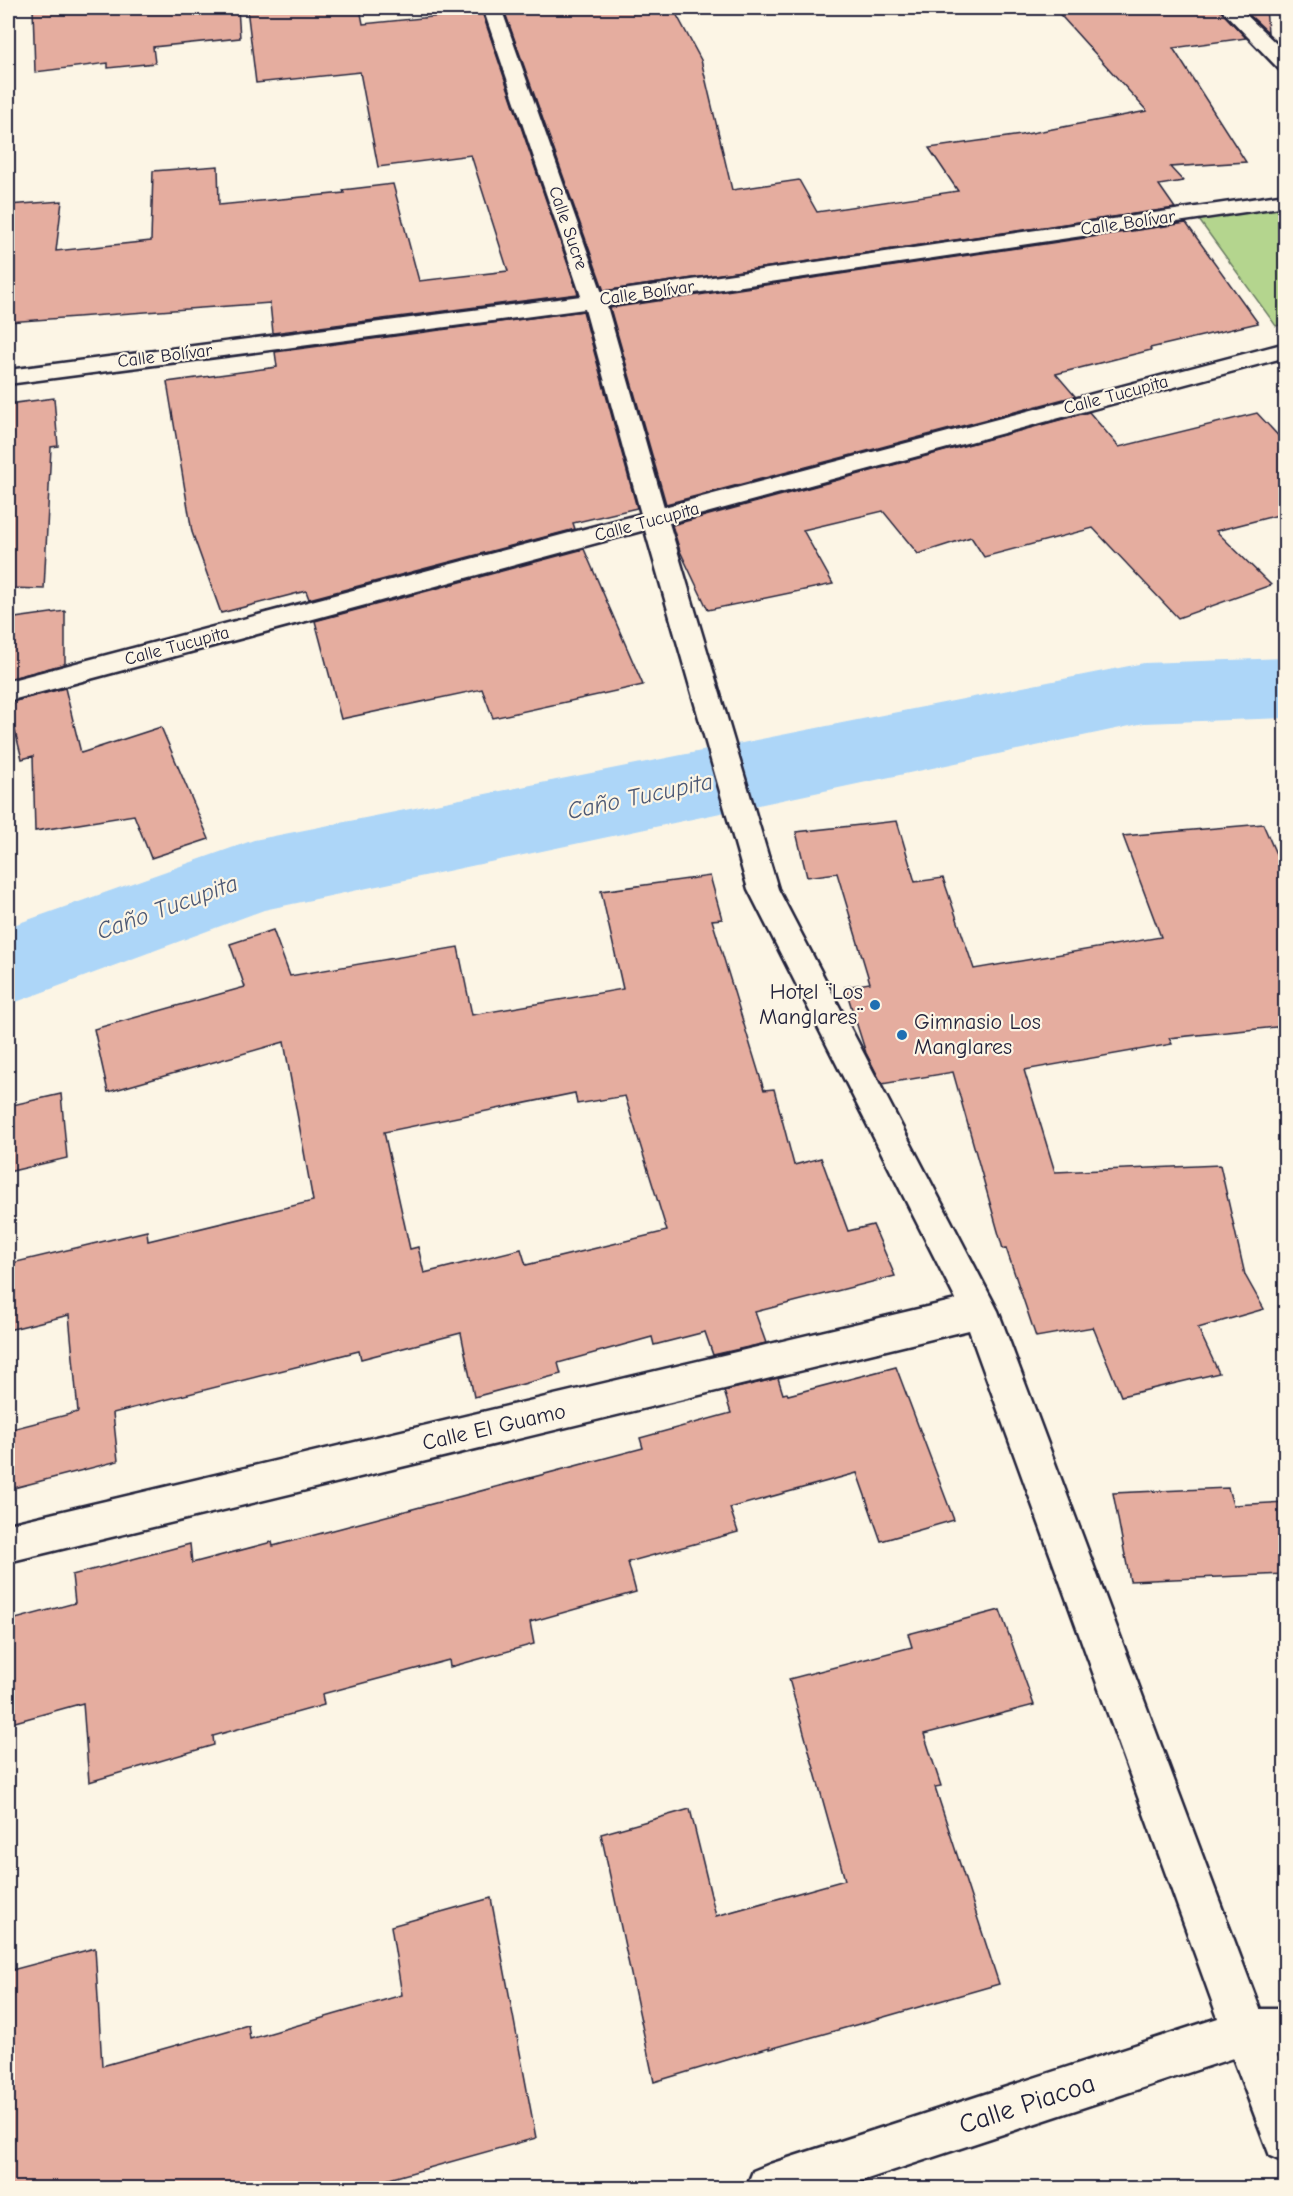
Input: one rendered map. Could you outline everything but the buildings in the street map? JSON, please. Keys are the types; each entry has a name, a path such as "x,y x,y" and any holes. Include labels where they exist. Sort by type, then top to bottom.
{"street":[{"name":"Calle Sucre","path":"492,8 594,301 655,520 763,889 980,1311 1265,2032 1286,2140"},
{"path":"1229,8 1286,65"},
{"name":"Calle Bolívar","path":"8,376 594,301 1286,200"},
{"name":"Calle Tucupita","path":"8,691 1286,350"},
{"name":"Calle El Guamo","path":"8,1543 980,1311"},
{"name":"Calle Piacoa","path":"770,2188 1265,2032"}],"green space":[{"path":"1285,200 1285,324 1276,326 1194,213"}],"waterway":[{"name":"Caño Tucupita","path":"8,966 254,876 1144,693 1286,688"}],"place":[{"name":"Hotel ¨Los Manglares¨","path":"875,1005"},
{"name":"Gimnasio Los Manglares","path":"902,1035"}]}
